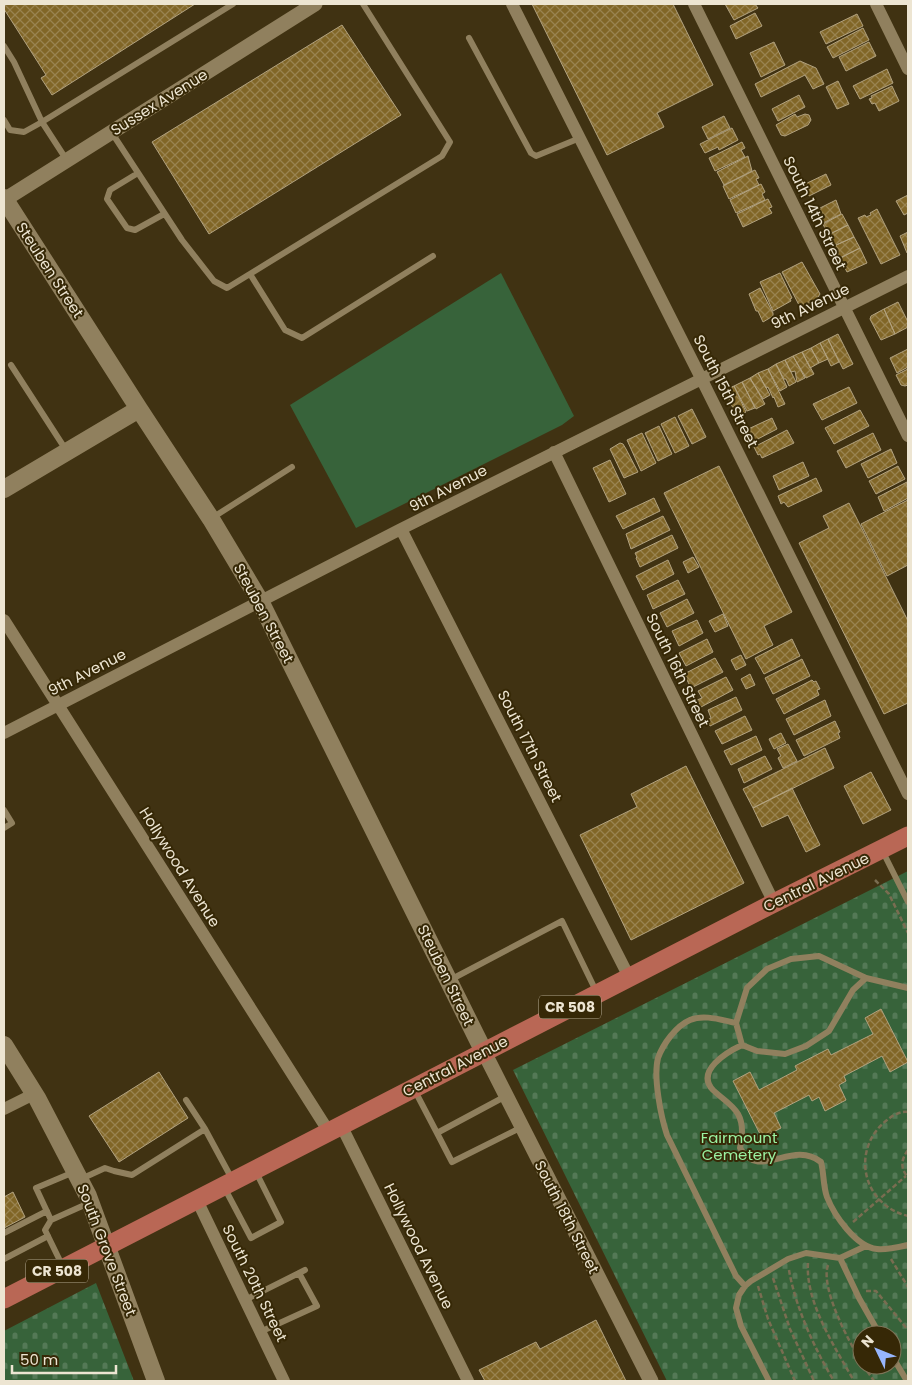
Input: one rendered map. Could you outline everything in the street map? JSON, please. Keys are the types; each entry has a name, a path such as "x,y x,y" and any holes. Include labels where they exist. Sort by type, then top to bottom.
{"main road":[{"name":"Steuben Street","path":"4,199 211,519 260,601 484,1052"},
{"path":"4,489 139,409"},
{"name":"Central Avenue","path":"5,1296 64,1268 908,836"},
{"name":"South Grove Street","path":"4,1045 34,1094 91,1202 156,1381"}],"street":[{"name":"Sussex Avenue","path":"4,199 315,4"},
{"name":"South 15th Street","path":"512,4 908,794"},
{"name":"South 14th Street","path":"694,4 908,436"},
{"path":"876,4 908,69"},
{"name":"9th Avenue","path":"4,733 401,529 908,276"},
{"name":"South 16th Street","path":"554,452 774,903"},
{"name":"South 17th Street","path":"401,529 630,977"},
{"name":"Hollywood Avenue","path":"4,620 335,1128 468,1381"},
{"name":"South 18th Street","path":"484,1052 651,1381"},
{"path":"4,1109 34,1094"},
{"name":"South 20th Street","path":"196,1200 284,1381"}],"lane":[{"path":"4,120 10,130 24,132 233,4"},
{"path":"111,133 182,240 214,281 227,288 442,156 450,142 363,4"},
{"path":"469,38 531,153 536,156 580,138"},
{"path":"4,46 14,62 42,122 67,160"},
{"path":"138,173 110,190 108,199 127,228 135,230 164,214"},
{"path":"250,274 285,330 302,338 433,256"},
{"path":"11,365 67,451"},
{"path":"211,519 292,467"},
{"path":"4,810 12,823 4,828"},
{"path":"882,850 908,902"},
{"path":"448,980 562,921 597,994"},
{"path":"742,1045 736,1023 747,988 767,969 791,958 819,956 866,978 908,988"},
{"path":"742,1045 757,1051 785,1054 806,1046 829,1031 854,990 866,978"},
{"path":"736,1023 703,1018 690,1020 675,1030 658,1059 658,1090 661,1118 667,1135 736,1276 745,1286"},
{"path":"742,1045 714,1064 709,1074 709,1081 712,1088 738,1114 742,1123 740,1148 745,1158 754,1162 764,1162 802,1155 813,1156 821,1162 827,1197 834,1211 854,1237 866,1246 877,1249 908,1245"},
{"path":"414,1088 452,1162 522,1127"},
{"path":"437,1133 506,1096"},
{"path":"186,1100 205,1129 251,1238 281,1222 255,1169"},
{"path":"51,1220 36,1188 105,1168 132,1174 205,1129"},
{"path":"64,1268 45,1230 51,1220 91,1202"},
{"path":"4,1233 47,1211"},
{"path":"4,1259 48,1236"},
{"path":"769,1381 741,1326 736,1308 739,1295 745,1286 788,1259 806,1253 840,1258 866,1246"},
{"path":"840,1258 874,1325"},
{"path":"245,1300 302,1272 317,1306 260,1332"}],"path":[{"path":"874,880 889,894 908,933"},
{"path":"908,1112 904,1111 896,1114 880,1126 870,1140 867,1149 866,1174 868,1182 879,1200 895,1211 908,1216"},
{"path":"846,1228 907,1176 902,1163 903,1157 908,1150"},
{"path":"889,1255 908,1287"},
{"path":"808,1258 808,1281 816,1306 836,1350 854,1381"},
{"path":"829,1264 826,1272 832,1299 846,1336 852,1346"},
{"path":"788,1266 799,1307 822,1360 834,1381"},
{"path":"772,1275 784,1314 814,1381"},
{"path":"903,1279 908,1278"},
{"path":"758,1285 768,1318 795,1381"},
{"path":"856,1292 876,1291 908,1330"}],"green space":[{"path":"501,273 574,416 562,425 356,528 290,405"},
{"name":"Fairmount Cemetery","path":"908,871 908,1381 667,1381 513,1070"},
{"path":"96,1283 134,1381 4,1381 4,1331"}],"building":[{"path":"5,4 195,4 52,95 41,78 46,75 4,9"},
{"path":"532,4 673,4 713,85 657,113 664,127 607,155"},
{"path":"725,4 755,4 758,8 734,20"},
{"path":"755,13 762,26 736,39 730,26"},
{"path":"857,14 863,26 826,44 820,32"},
{"path":"342,25 401,115 209,234 152,142"},
{"path":"863,28 869,40 833,58 827,47"},
{"path":"774,42 785,65 761,77 750,53"},
{"path":"869,42 876,56 846,71 839,57"},
{"path":"800,61 816,68 824,84 813,89 805,75 761,97 755,84"},
{"path":"887,69 893,83 860,99 853,86"},
{"path":"838,81 849,104 837,109 826,87"},
{"path":"892,86 899,101 879,111 875,103 872,104 869,99 872,98 871,96"},
{"path":"799,95 805,107 778,121 772,109"},
{"path":"795,114 797,117 805,114 809,115 811,120 808,125 785,136 781,135 776,125"},
{"path":"724,116 730,128 708,139 702,127"},
{"path":"732,128 738,140 719,150 718,147 705,153 700,144"},
{"path":"742,142 745,148 741,150 745,157 715,171 709,158"},
{"path":"748,156 752,171 724,185 717,172"},
{"path":"755,170 759,178 756,179 759,185 729,199 723,186"},
{"path":"826,174 831,185 809,196 803,185"},
{"path":"761,184 765,192 762,194 765,200 736,213 730,200"},
{"path":"908,195 908,213 904,215 896,201"},
{"path":"768,199 772,207 769,208 772,213 743,227 737,214"},
{"path":"836,200 841,214 823,223 816,210"},
{"path":"877,209 900,255 881,264 858,218 871,215 870,213"},
{"path":"842,214 848,225 828,235 823,224"},
{"path":"848,225 854,237 834,246 828,235"},
{"path":"908,232 908,252 907,253 900,236"},
{"path":"854,237 860,248 840,258 834,246"},
{"path":"860,248 867,263 847,272 840,258"},
{"path":"802,262 820,294 816,300 800,307 782,272"},
{"path":"780,273 792,298 790,299 791,301 773,311 760,282"},
{"path":"760,288 773,313 773,316 763,322 749,294"},
{"path":"898,302 908,322 908,327 895,334 884,309"},
{"path":"884,309 895,334 881,340 870,319 871,316"},
{"path":"838,334 853,364 843,369 828,339"},
{"path":"828,339 839,362 831,366 820,343"},
{"path":"820,343 828,359 819,363 811,348"},
{"path":"811,348 819,363 810,368 802,352"},
{"path":"908,349 908,367 897,373 890,358"},
{"path":"802,352 814,374 806,378 793,356"},
{"path":"793,356 805,378 797,382 795,371 791,372 785,360"},
{"path":"785,360 796,382 789,386 776,364"},
{"path":"776,364 787,387 780,391 768,369"},
{"path":"768,369 785,404 778,407 774,397 768,387 766,388 758,373"},
{"path":"908,369 908,385 901,385 896,375"},
{"path":"758,373 770,395 763,399 750,378"},
{"path":"750,378 765,404 756,409 742,382"},
{"path":"742,382 755,408 747,411 734,386"},
{"path":"734,386 746,412 740,415 738,411 735,412 724,390"},
{"path":"849,387 857,403 822,420 813,404"},
{"path":"692,409 706,437 692,444 678,416"},
{"path":"860,410 869,426 834,444 825,428"},
{"path":"675,417 689,446 675,453 661,424"},
{"path":"772,418 777,429 752,442 746,430"},
{"path":"659,426 672,454 658,461 645,433"},
{"path":"787,430 794,443 762,458 760,454 758,455 754,447"},
{"path":"642,433 656,463 641,471 627,440"},
{"path":"873,433 881,450 846,468 837,451"},
{"path":"620,443 623,444 638,472 624,478 610,449"},
{"path":"891,449 897,463 868,478 861,464"},
{"path":"610,460 626,494 609,502 593,468"},
{"path":"803,462 809,476 779,490 773,476"},
{"path":"719,466 792,612 764,626 773,645 746,659 664,493"},
{"path":"898,466 905,479 876,494 869,481"},
{"path":"816,478 822,491 788,507 784,502 781,504 778,496"},
{"path":"907,482 908,498 884,511 878,497"},
{"path":"654,498 660,511 623,529 616,516"},
{"path":"908,500 908,565 887,576 861,524"},
{"path":"849,503 908,621 908,703 884,714 799,543 829,528 823,516"},
{"path":"663,516 670,530 631,549 626,534"},
{"path":"672,535 678,548 640,567 635,553"},
{"path":"693,557 699,567 688,573 683,562"},
{"path":"668,560 674,574 643,590 636,576"},
{"path":"678,580 685,594 653,609 647,595"},
{"path":"687,599 694,613 667,627 660,613"},
{"path":"723,614 728,626 715,632 709,621"},
{"path":"697,620 703,633 679,646 672,631"},
{"path":"707,639 713,652 686,666 679,653"},
{"path":"792,639 800,656 764,674 755,658"},
{"path":"741,655 746,665 736,670 731,660"},
{"path":"715,658 723,672 691,688 684,674"},
{"path":"802,659 810,676 773,694 765,678"},
{"path":"750,674 755,685 746,689 741,679"},
{"path":"726,677 733,690 701,707 697,700 702,698 698,691"},
{"path":"812,680 816,681 820,689 817,690 819,695 784,714 776,699"},
{"path":"736,697 742,710 710,726 707,720 711,718 708,710"},
{"path":"825,700 831,716 794,735 786,719"},
{"path":"745,716 752,730 722,744 715,731"},
{"path":"835,721 840,732 838,733 840,738 804,756 796,740"},
{"path":"781,733 786,743 774,749 769,739"},
{"path":"756,736 762,750 731,765 724,751"},
{"path":"788,744 797,761 783,768 778,758 781,756 777,749"},
{"path":"825,748 834,768 753,808 743,789"},
{"path":"765,756 772,769 744,783 738,769"},
{"path":"686,766 744,883 631,940 580,835 637,807 631,794"},
{"path":"871,772 891,810 863,824 844,786"},
{"path":"792,788 820,845 806,852 788,815 762,827 753,808"},
{"path":"881,1009 908,1062 890,1072 882,1056 844,1076 846,1081 839,1085 846,1100 825,1111 819,1097 812,1101 809,1095 774,1113 781,1128 762,1138 733,1081 750,1072 759,1090 797,1070 795,1066 828,1049 831,1055 873,1034 865,1018"},
{"path":"159,1072 188,1118 119,1162 89,1116"},
{"path":"13,1192 25,1217 4,1228 4,1197"},
{"path":"596,1320 626,1381 485,1381 479,1370 536,1342 540,1349"}]}
